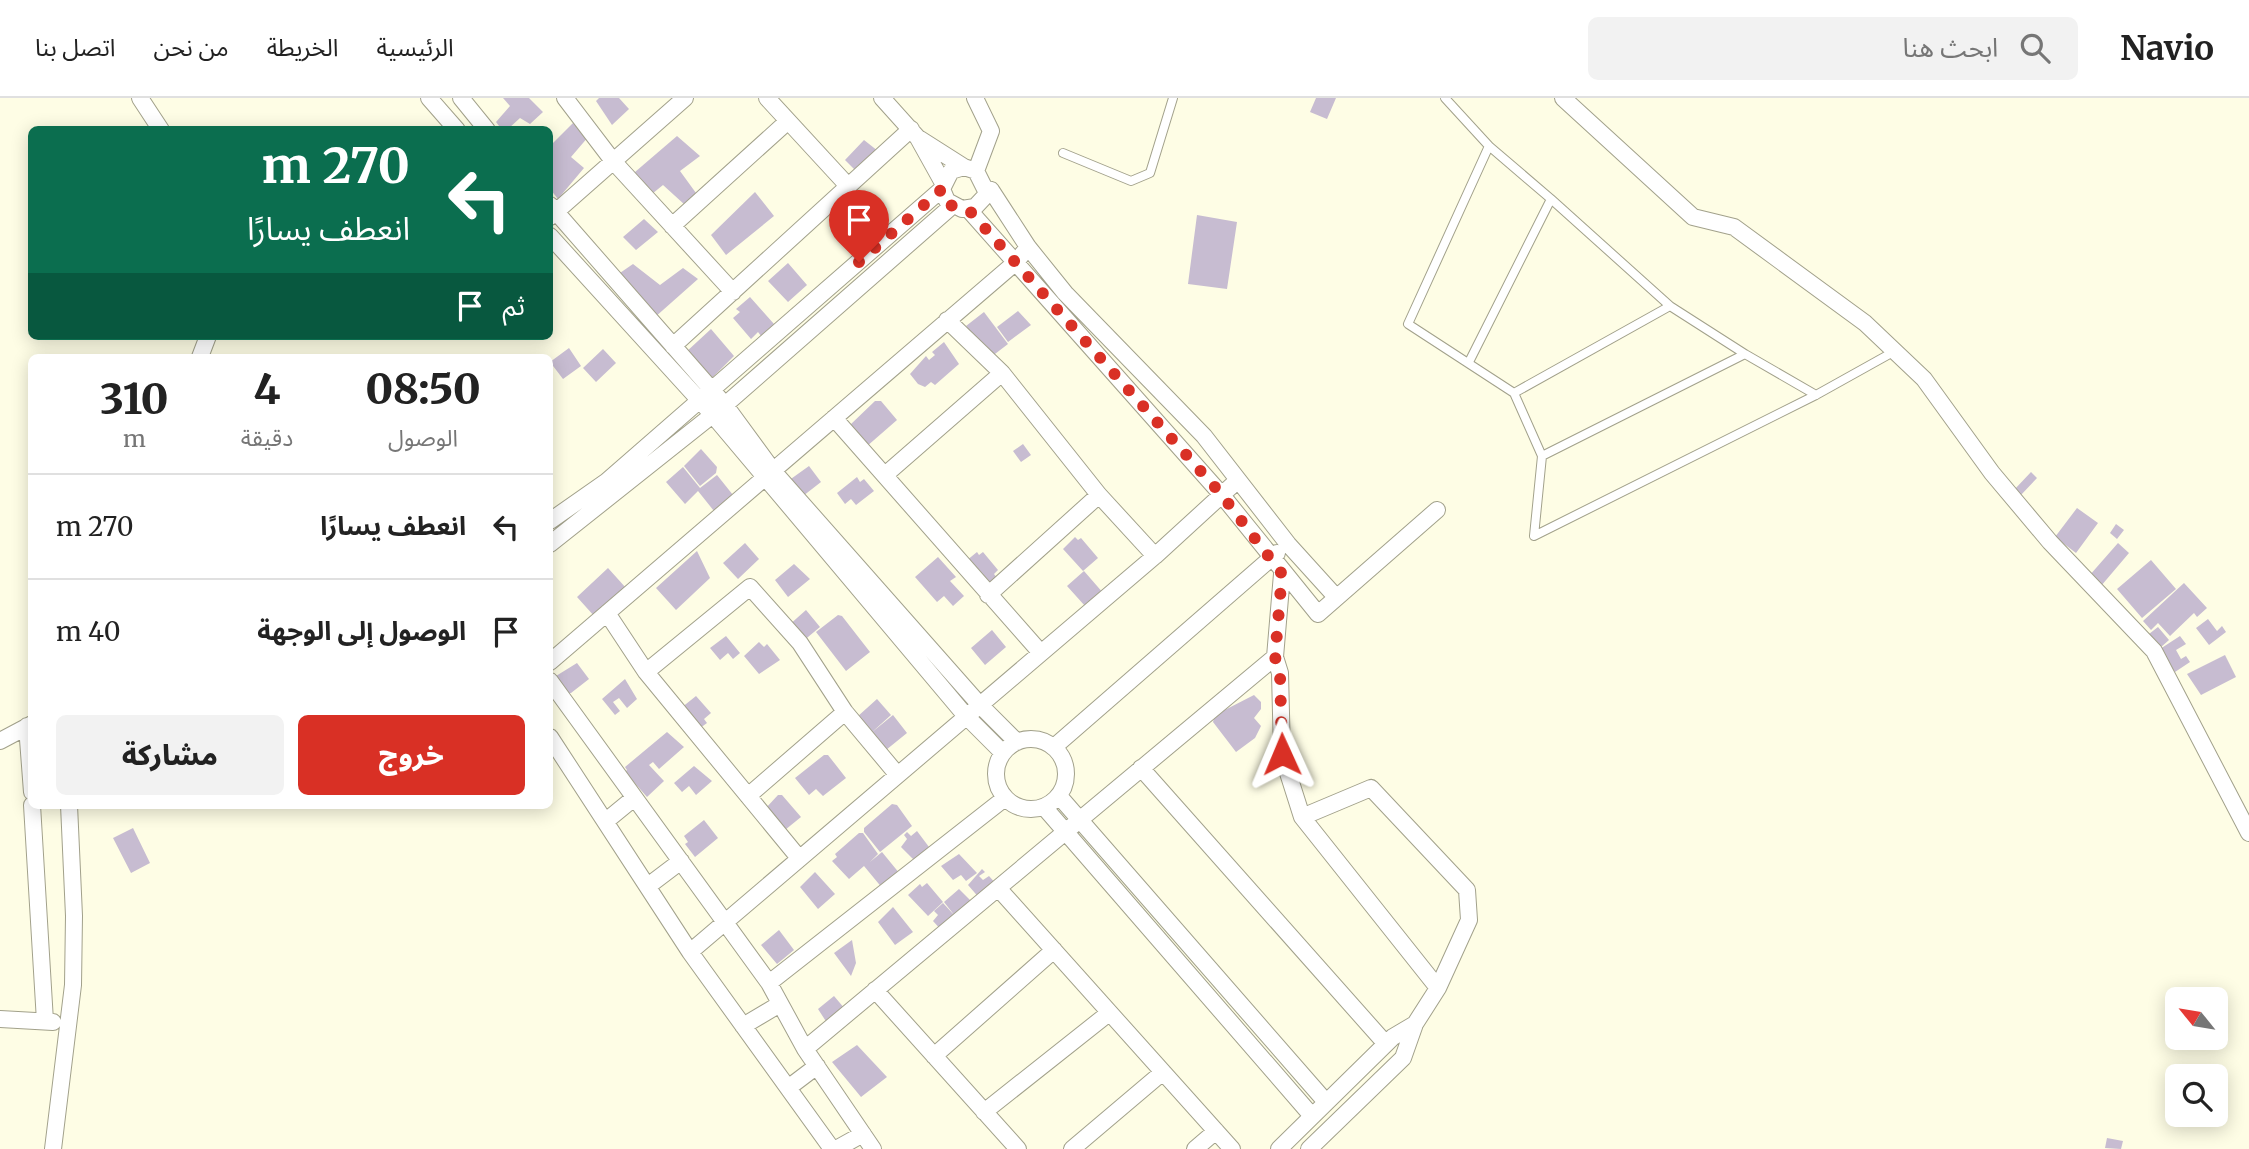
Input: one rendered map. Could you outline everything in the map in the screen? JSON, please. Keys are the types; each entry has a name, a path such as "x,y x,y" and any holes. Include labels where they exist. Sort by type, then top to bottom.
{"street":[{"path":"140,98 158,126"},
{"path":"429,98 454,126"},
{"path":"461,98 484,126"},
{"path":"565,98 613,162 733,292"},
{"path":"553,209 613,162 685,98"},
{"path":"767,98 849,187"},
{"path":"882,98 914,133 943,186 960,207 1016,262 1221,494 1282,574 1318,614 1437,510"},
{"path":"970,169 991,131 975,98"},
{"path":"1563,98 1693,217 1734,227 1855,316 1924,379 1992,473 2050,542 2154,651 2249,833"},
{"path":"672,226 788,121"},
{"path":"914,133 970,169 985,189 991,190 1028,247 1065,293 1204,436 1288,544 1336,597"},
{"path":"673,346 849,187 914,133"},
{"path":"553,519 607,481 706,395 943,186 951,172 970,169"},
{"path":"553,542 718,410 960,207 991,190"},
{"path":"553,213 673,346 706,395 769,476 965,715 1003,753"},
{"path":"553,239 706,395"},
{"path":"553,659 1016,262 1028,247"},
{"path":"947,320 1002,373 1099,495 1155,556"},
{"path":"885,475 1002,373"},
{"path":"834,418 1041,653"},
{"path":"769,476 1017,742"},
{"path":"690,952 896,773 1155,556 1238,480"},
{"path":"988,595 1099,495"},
{"path":"1054,747 1288,544"},
{"path":"1282,574 1275,657 1280,673 1282,754 1303,817 1438,988"},
{"path":"646,672 750,587 800,643 845,712 896,773"},
{"path":"607,613 646,672 799,858"},
{"path":"805,1049 1275,657"},
{"path":"553,685 589,739 769,984 805,1049 873,1149"},
{"path":"748,796 845,712"},
{"path":"0,741 28,726"},
{"path":"564,758 589,739"},
{"path":"1034,739 1054,747 1061,755 1066,775 1059,796 1044,807 1030,810 1005,798 996,776 1003,753 1017,742 1034,739"},
{"path":"553,742 690,952 834,1149 863,1134"},
{"path":"1141,768 1386,1044"},
{"path":"1303,817 1371,788 1467,890 1469,920 1438,988 1415,1024 1403,1058 1309,1149"},
{"path":"1059,796 1326,1102"},
{"path":"606,821 634,798"},
{"path":"769,984 1005,798"},
{"path":"1044,807 1312,1116"},
{"path":"32,809 46,1021"},
{"path":"53,1149 70,1022 74,949 69,809"},
{"path":"648,886 681,861"},
{"path":"998,888 1232,1149"},
{"path":"934,1056 1054,950"},
{"path":"875,990 1018,1149"},
{"path":"743,1026 780,1004"},
{"path":"984,1112 1110,1013"},
{"path":"0,1019 70,1022"},
{"path":"1279,1149 1386,1044 1415,1024"},
{"path":"788,1088 817,1066"},
{"path":"1072,1149 1163,1072"},
{"path":"1195,1149 1216,1131"}],"lane":[{"path":"1063,153 1131,181 1150,173 1173,98"},
{"path":"1445,98 1489,146 1670,306 1816,395"},
{"path":"1489,146 1408,324 1514,393 1542,456 1534,536 1816,395 1895,351"},
{"path":"1469,362 1551,199"},
{"path":"1514,393 1670,306"},
{"path":"1542,456 1745,354"}],"building":[{"path":"503,98 529,98 543,112 530,124 520,118 511,126 499,126 496,122 510,106"},
{"path":"599,98 619,98 629,109 612,125 596,101"},
{"path":"1316,98 1336,98 1327,119 1310,112"},
{"path":"573,123 589,136 571,157 584,168 558,199 553,193 553,143"},
{"path":"677,136 700,156 680,171 696,193 685,205 663,185 647,198 628,178"},
{"path":"864,140 883,155 861,176 845,160"},
{"path":"755,192 774,216 726,255 711,235"},
{"path":"1197,215 1237,222 1227,289 1188,284"},
{"path":"644,219 658,232 636,250 623,237"},
{"path":"788,263 807,285 788,302 768,281"},
{"path":"633,264 660,285 683,268 698,279 654,318 617,275"},
{"path":"750,297 774,324 761,336 758,332 751,339 733,318 740,312 736,309"},
{"path":"1018,311 1031,325 1008,342 997,327"},
{"path":"984,312 1008,344 991,357 966,326"},
{"path":"711,329 734,356 709,381 685,353"},
{"path":"944,342 959,364 935,385 931,382 925,387 918,384 910,374 926,356 929,360 935,355 932,352"},
{"path":"569,348 581,366 563,379 553,366 553,360"},
{"path":"603,349 616,363 596,382 583,368"},
{"path":"875,401 881,401 897,420 866,447 850,425"},
{"path":"1023,444 1031,455 1021,462 1013,451"},
{"path":"701,449 717,467 716,473 700,486 684,466"},
{"path":"809,466 821,482 803,496 788,481"},
{"path":"683,467 700,488 717,475 733,495 714,511 698,491 685,504 666,482"},
{"path":"2031,472 2037,478 2020,496 2014,490"},
{"path":"857,477 860,482 864,479 874,491 856,505 851,499 845,504 837,493"},
{"path":"2077,508 2098,523 2076,553 2055,537"},
{"path":"2116,524 2124,530 2117,539 2110,533"},
{"path":"1075,537 1078,540 1081,538 1098,558 1083,571 1063,549"},
{"path":"745,543 759,559 738,579 723,563"},
{"path":"2118,543 2129,553 2101,586 2089,576"},
{"path":"697,551 710,578 676,610 656,588"},
{"path":"977,552 979,555 983,552 998,570 994,574 997,578 985,588 966,561"},
{"path":"938,557 956,577 950,581 964,596 953,606 944,596 937,602 915,577"},
{"path":"2151,560 2176,589 2142,618 2117,589"},
{"path":"794,564 810,579 788,597 775,580"},
{"path":"608,568 626,588 595,617 577,597"},
{"path":"1084,571 1104,594 1085,606 1067,586"},
{"path":"2184,583 2207,608 2197,617 2194,613 2170,636 2158,623 2151,630 2143,621"},
{"path":"806,610 820,627 802,642 788,626"},
{"path":"838,615 842,616 870,652 846,671 816,632"},
{"path":"2208,619 2217,631 2222,626 2226,632 2209,645 2196,628"},
{"path":"2158,627 2169,640 2160,648 2149,634"},
{"path":"992,630 1006,647 985,665 971,648"},
{"path":"726,636 740,653 733,659 728,653 720,660 710,648"},
{"path":"2180,636 2186,644 2176,650 2181,659 2186,656 2190,662 2175,672 2160,649"},
{"path":"759,642 764,647 767,644 780,660 759,674 744,656"},
{"path":"2225,655 2236,677 2201,695 2187,674"},
{"path":"577,663 589,679 571,693 567,693 556,676"},
{"path":"625,679 637,699 627,708 619,698 613,702 620,711 615,715 602,699"},
{"path":"1254,695 1261,702 1261,709 1254,718 1261,726 1255,738 1236,752 1213,722 1215,715"},
{"path":"696,696 711,713 704,719 707,723 696,731 681,708"},
{"path":"877,699 891,715 871,733 857,717"},
{"path":"893,715 907,733 886,750 871,733"},
{"path":"667,732 684,747 659,769 653,762 649,765 664,781 647,797 625,772 625,767"},
{"path":"824,755 828,755 846,778 823,796 816,789 809,795 795,778"},
{"path":"694,766 712,781 696,795 689,786 682,792 674,783"},
{"path":"778,795 782,795 801,817 785,830 765,809"},
{"path":"892,804 897,805 912,826 880,852 864,832 864,828"},
{"path":"704,820 718,838 695,857 685,844 688,842 684,836"},
{"path":"133,828 150,863 131,873 113,838"},
{"path":"917,831 929,847 915,861 901,847 907,839 904,835 907,832 911,836"},
{"path":"859,833 863,833 878,854 870,862 882,852 900,874 883,889 864,866 849,879 832,861 837,857 835,854"},
{"path":"959,854 977,873 966,881 961,875 953,880 941,866"},
{"path":"982,869 985,872 979,876 983,880 989,876 998,886 981,900 968,885"},
{"path":"815,872 835,894 818,909 800,887"},
{"path":"927,883 943,902 928,916 908,895 920,884 922,887"},
{"path":"959,889 975,905 943,932 933,921 938,915 934,911 943,903 955,916 944,902"},
{"path":"893,907 913,932 895,945 878,922"},
{"path":"779,930 794,950 777,964 761,945"},
{"path":"852,940 856,963 851,976 834,953"},
{"path":"834,996 851,1016 829,1026 818,1009"},
{"path":"857,1045 887,1077 861,1097 832,1062"},
{"path":"2107,1138 2123,1141 2121,1149 2105,1148"}],"route":[{"path":"859,262 942,189 952,206 968,209 1221,494 1282,574 1275,657 1280,673 1282,754"}]}
